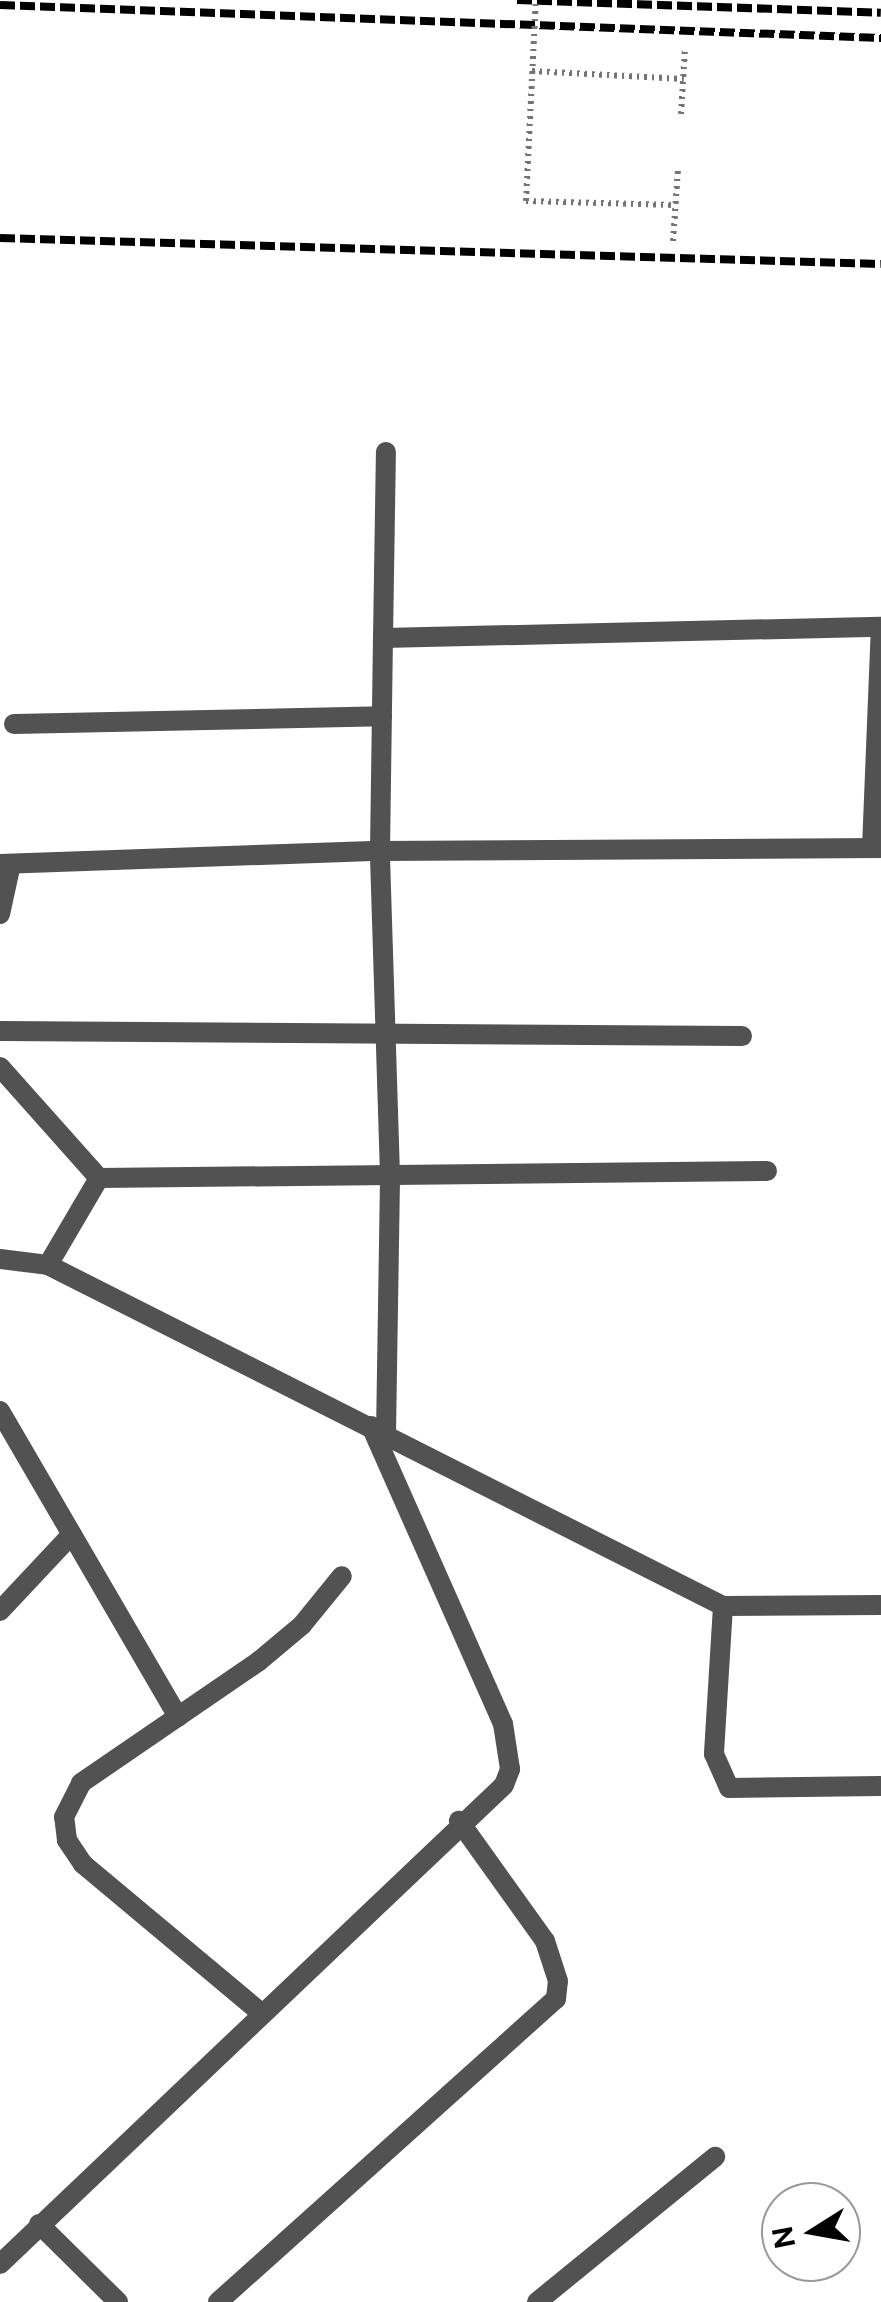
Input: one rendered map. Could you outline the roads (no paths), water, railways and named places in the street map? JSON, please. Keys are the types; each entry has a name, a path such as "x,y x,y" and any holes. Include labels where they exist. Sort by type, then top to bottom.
{"street":[{"path":"0,2264 460,1821 504,1785 510,1770 503,1724 378,1430 390,1174 380,851 386,452"},
{"path":"0,914 6,864 380,851 876,848 881,627 384,638"},
{"path":"14,724 382,716"},
{"path":"0,1031 742,1036"},
{"path":"0,1067 99,1178 768,1171"},
{"path":"48,1265 99,1178"},
{"path":"0,1259 48,1265 723,1606 881,1605"},
{"path":"0,1410 178,1717"},
{"path":"0,1611 72,1534"},
{"path":"260,2012 83,1864 67,1840 68,1800 81,1783 178,1717 302,1624 342,1576"},
{"path":"723,1606 714,1754 730,1788 881,1786"},
{"path":"218,2302 556,1999 558,1981 546,1941 460,1821"},
{"path":"537,2302 715,2157"},
{"path":"38,2224 118,2302"}],"railway":[{"path":"517,0 881,13"},
{"path":"0,5 881,38"},
{"path":"0,238 881,264"}]}
